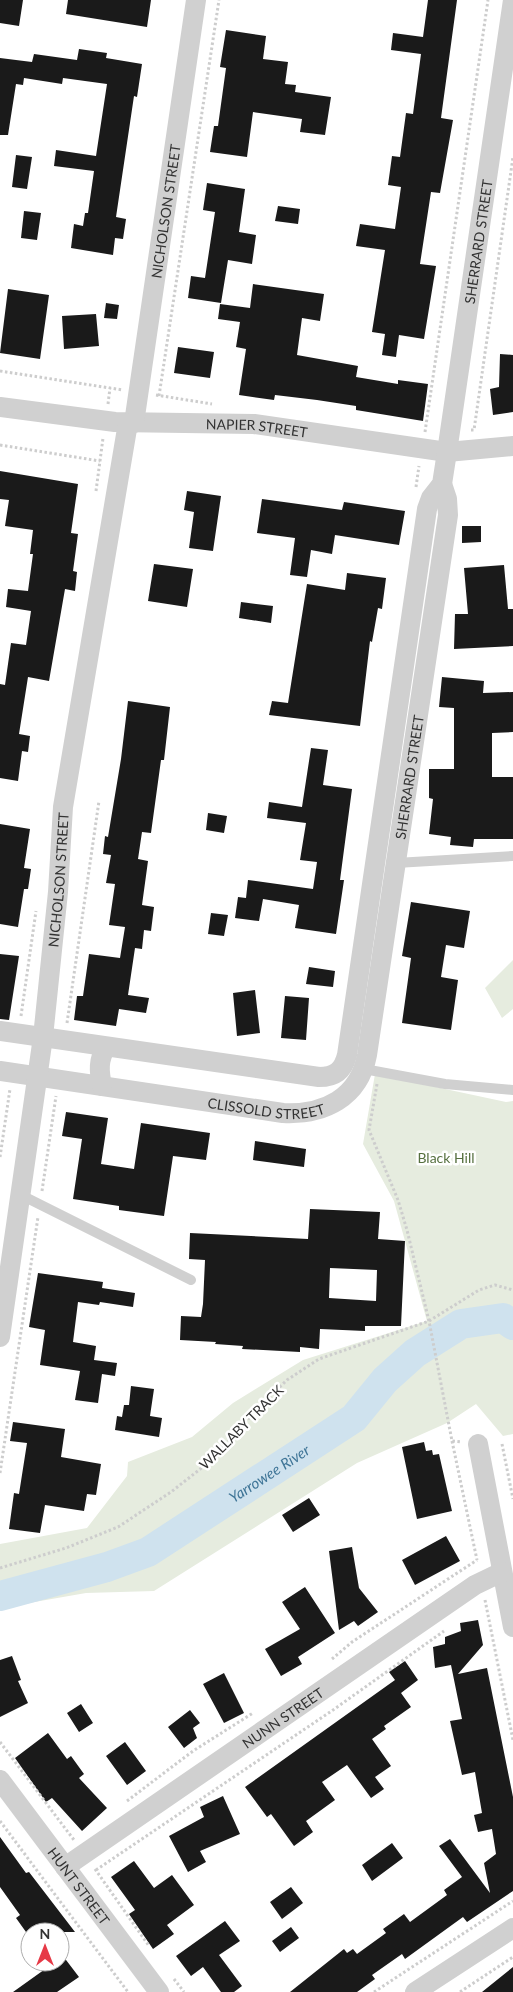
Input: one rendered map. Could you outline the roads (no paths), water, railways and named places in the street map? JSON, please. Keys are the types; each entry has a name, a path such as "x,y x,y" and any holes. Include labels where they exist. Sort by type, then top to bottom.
{"street":[{"name":"NICHOLSON STREET","path":"0,1338 43,1037 58,892 63,807 131,422 138,392 196,0"},
{"name":"SHERRARD STREET","path":"371,1071 370,1039 448,515 447,499 442,484 513,0"},
{"name":"NAPIER STREET","path":"0,407 131,422 254,424 447,452 513,446"},
{"name":"SHERRARD STREET","path":"344,1065 350,1036 427,509 431,498 442,484"},
{"name":"CLISSOLD STREET","path":"0,1031 310,1076 332,1076 344,1065"},
{"path":"350,1036 370,1039"},
{"path":"102,1086 99,1066 101,1056 106,1047"},
{"path":"344,1065 371,1071"},
{"name":"CLISSOLD STREET","path":"6,1071 283,1113 310,1113 328,1107 345,1095 357,1081 371,1071"},
{"path":"310,1076 314,1094 310,1113"},
{"path":"478,1444 513,1627"},
{"name":"NUNN STREET","path":"65,1867 80,1843 481,1581 502,1572"},
{"name":"HUNT STREET","path":"0,1780 159,1992"},
{"path":"415,1992 513,1928"}],"lane":[{"path":"396,863 513,856"},
{"path":"371,1071 452,1085 513,1090"},
{"path":"21,1195 191,1280"}],"waterway":[{"name":"Yarrowee River","path":"0,1596 107,1567 148,1552 354,1418 385,1380 415,1353 461,1324 503,1318 513,1325"}],"park label":[{"name":"Black Hill","path":"446,1157"}]}
